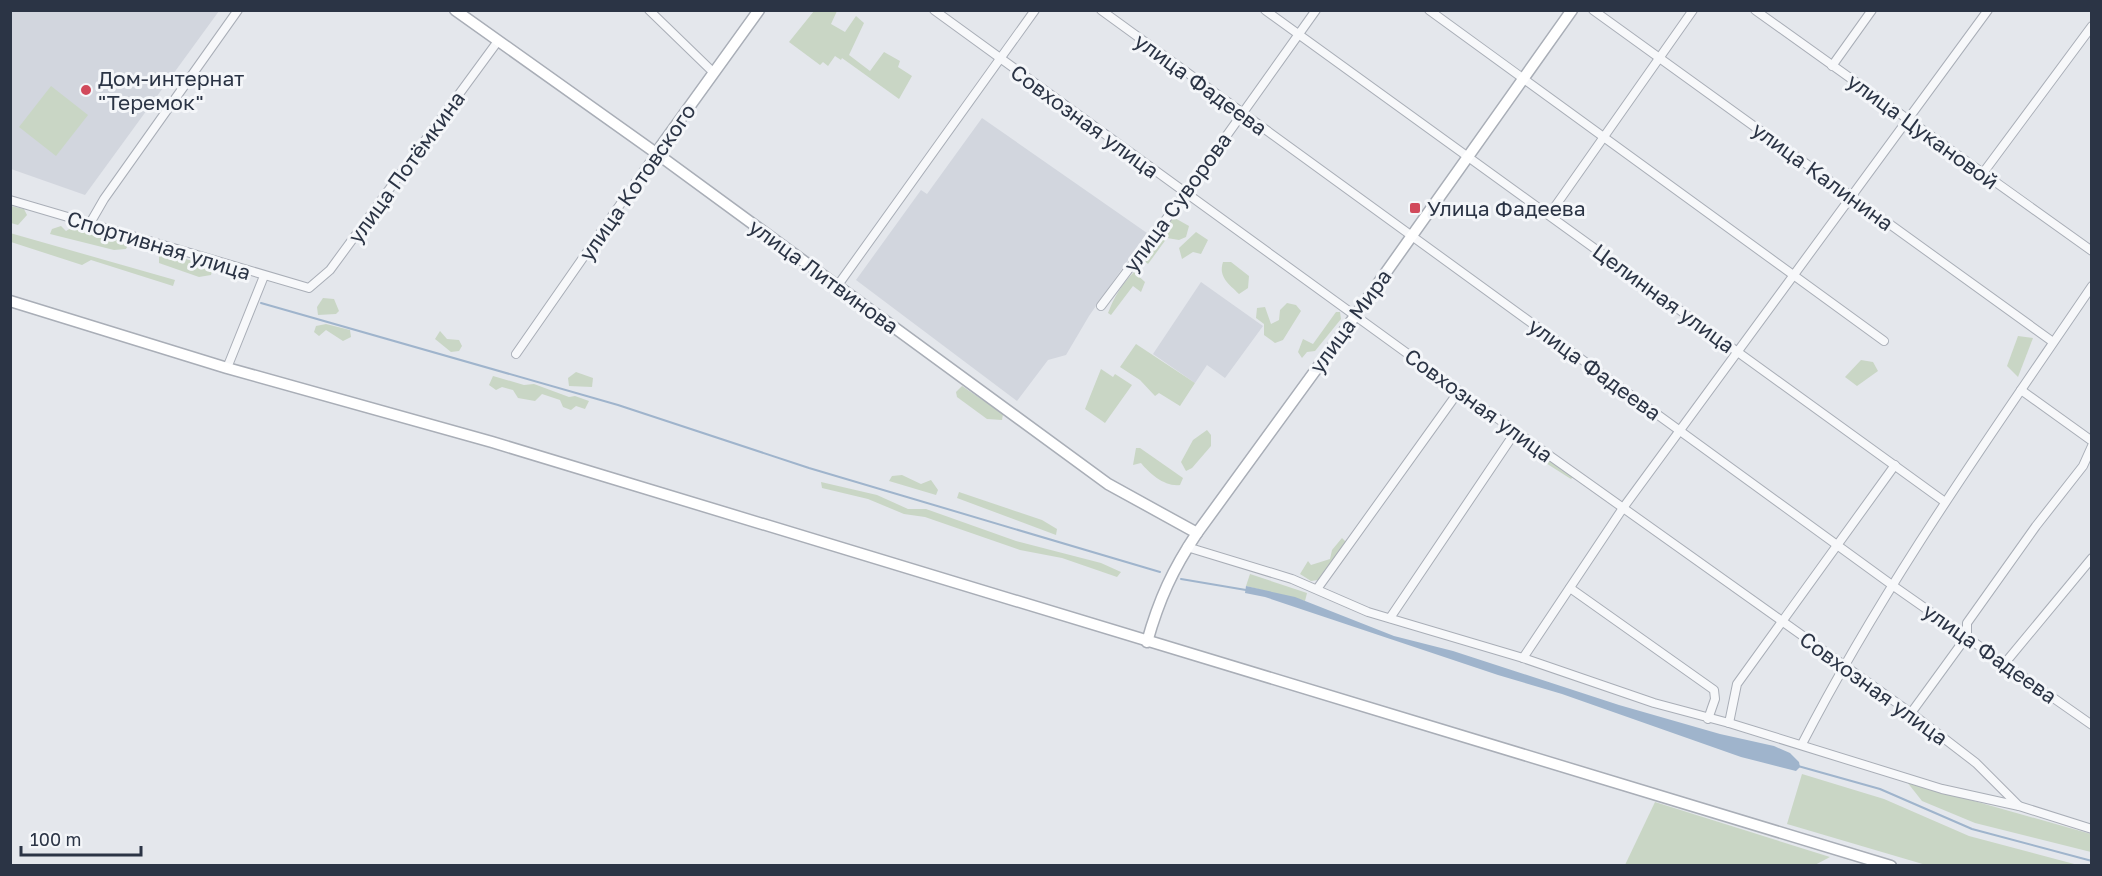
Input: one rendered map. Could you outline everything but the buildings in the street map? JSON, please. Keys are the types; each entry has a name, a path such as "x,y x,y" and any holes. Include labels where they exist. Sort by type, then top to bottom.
{"main road":[{"name":"улица Литвинова","path":"455,10 657,153 1108,484 1197,533"},
{"name":"улица Котовского","path":"657,153 759,10"},
{"name":"улица Мира","path":"1147,642 1157,606 1173,568 1572,10"},
{"path":"10,301 227,368 492,442 1891,866"}],"street":[{"path":"89,225 104,199 238,10"},
{"path":"649,10 714,73"},
{"name":"Совхозная улица","path":"934,10 1185,194 1842,666 1911,713 1976,763 2019,806"},
{"path":"838,285 1035,10"},
{"name":"улица Фадеева","path":"1101,10 1892,585 2091,725"},
{"name":"Целинная улица","path":"1265,10 1945,502"},
{"name":"улица Суворова","path":"1101,306 1185,194 1316,10"},
{"path":"1429,10 1884,341"},
{"name":"улица Калинина","path":"1593,10 2053,342"},
{"path":"1549,215 1693,10"},
{"name":"улица Цукановой","path":"1755,10 2091,251"},
{"path":"1832,66 1872,10"},
{"path":"1523,658 1623,508 1988,10"},
{"path":"1983,173 2091,26"},
{"name":"улица Потёмкина","path":"309,288 330,270 498,41"},
{"name":"улица Котовского","path":"516,354 657,153"},
{"name":"Спортивная улица","path":"10,200 309,288"},
{"path":"227,368 264,276"},
{"path":"1802,744 1842,666 1892,585 1945,502 2091,286"},
{"path":"2021,390 2091,441"},
{"path":"1317,589 1459,391"},
{"path":"1390,618 1515,431"},
{"path":"1911,713 1967,636 1967,623 2036,526 2083,466 2091,446"},
{"path":"1729,723 1737,684 1895,465"},
{"path":"1187,548 1317,589 1368,612 1523,658 1708,719 1802,744 1942,789 2019,806 2091,829"},
{"path":"2005,663 2091,558"},
{"path":"1570,588 1714,690 1715,699 1708,719"}],"shaded area":[{"name":"Дом-интернат \"Теремок\"","path":"11,11 219,11 85,195 11,169"},
{"path":"982,118 1147,233 1089,316 1066,355 1048,360 1017,401 856,280 921,190 927,194"},
{"path":"1201,282 1263,326 1225,378 1207,365 1195,383 1153,354"}],"green space":[{"path":"814,11 837,11 831,24 845,32 856,16 864,23 849,55 870,71 884,52 900,61 898,67 912,76 899,99 842,58 841,60 835,56 828,66 823,62 820,65 789,42"},
{"path":"51,86 88,115 56,156 19,127"},
{"path":"11,206 24,209 27,215 18,225 11,223"},
{"path":"1173,217 1189,226 1186,237 1179,240 1167,238 1148,264 1143,260 1151,241"},
{"path":"76,225 129,243 126,249 114,250 50,234 52,229 61,226 66,231"},
{"path":"1196,232 1208,240 1201,254 1193,252 1182,259 1179,248"},
{"path":"10,233 175,280 173,286 91,260 82,265 11,242"},
{"path":"159,251 213,267 211,275 199,277 159,263"},
{"path":"1223,262 1231,262 1249,276 1248,288 1239,294 1228,283 1222,272"},
{"path":"1134,272 1145,282 1141,292 1133,286 1111,315 1108,313 1116,296"},
{"path":"323,298 334,299 339,311 336,314 318,315 317,307"},
{"path":"1287,303 1296,305 1301,311 1283,340 1275,343 1264,335 1264,324 1256,318 1257,308 1265,307 1271,324 1279,320 1280,310"},
{"path":"1336,312 1340,312 1341,319 1315,351 1307,352 1302,358 1298,352 1303,339 1313,344"},
{"path":"326,324 350,330 351,337 343,341 326,330 319,336 314,332 316,326"},
{"path":"440,331 447,339 459,340 462,346 459,351 451,352 435,339"},
{"path":"2018,336 2033,338 2018,377 2007,366"},
{"path":"1136,344 1195,383 1180,406 1159,393 1155,396 1140,380 1120,367"},
{"path":"1861,360 1873,362 1878,371 1857,386 1845,377"},
{"path":"1101,369 1113,377 1115,374 1132,385 1105,423 1085,409"},
{"path":"576,372 593,378 592,387 569,386 568,378"},
{"path":"493,376 524,385 534,384 569,397 575,396 589,401 585,409 576,406 571,410 563,407 560,400 542,394 535,401 518,398 513,390 502,387 496,390 489,385"},
{"path":"962,386 1003,414 1002,420 987,419 957,397 956,392"},
{"path":"1207,430 1211,435 1211,446 1192,468 1186,471 1181,462 1193,440"},
{"path":"1523,440 1574,476 1571,479 1519,446 1519,442"},
{"path":"1136,448 1140,448 1183,478 1180,485 1163,482 1141,463 1133,465"},
{"path":"902,475 921,484 931,480 938,490 936,495 889,481 892,476"},
{"path":"821,482 877,495 908,509 926,509 1016,541 1101,563 1121,572 1117,577 1062,558 1020,550 925,517 904,514 868,499 822,488"},
{"path":"959,492 1042,520 1057,529 1056,535 957,498"},
{"path":"1342,538 1346,542 1318,580 1311,581 1300,574 1308,561 1311,565 1330,559 1332,550"},
{"path":"1250,574 1307,593 1305,601 1246,586"},
{"path":"1802,774 1884,799 1969,836 2078,865 1926,865 1787,824"},
{"path":"1907,782 2091,834 2091,852 1975,823 1922,801"},
{"path":"1655,802 1830,857 1813,866 1625,865"}],"water":[{"path":"1246,586 1295,597 1394,636 1453,651 1619,705 1720,734 1774,746 1790,753 1799,762 1800,767 1796,771 1741,757 1562,694 1498,675 1265,597 1245,593"}],"waterway":[{"path":"261,303 618,405 809,468 1160,572"},
{"path":"1181,579 1246,590"},
{"path":"1798,766 1880,789 1972,829 2092,861"}],"place":[{"name":"Дом-интернат \"Теремок\"","path":"86,90"},
{"name":"Улица Фадеева","path":"1415,208"}]}
